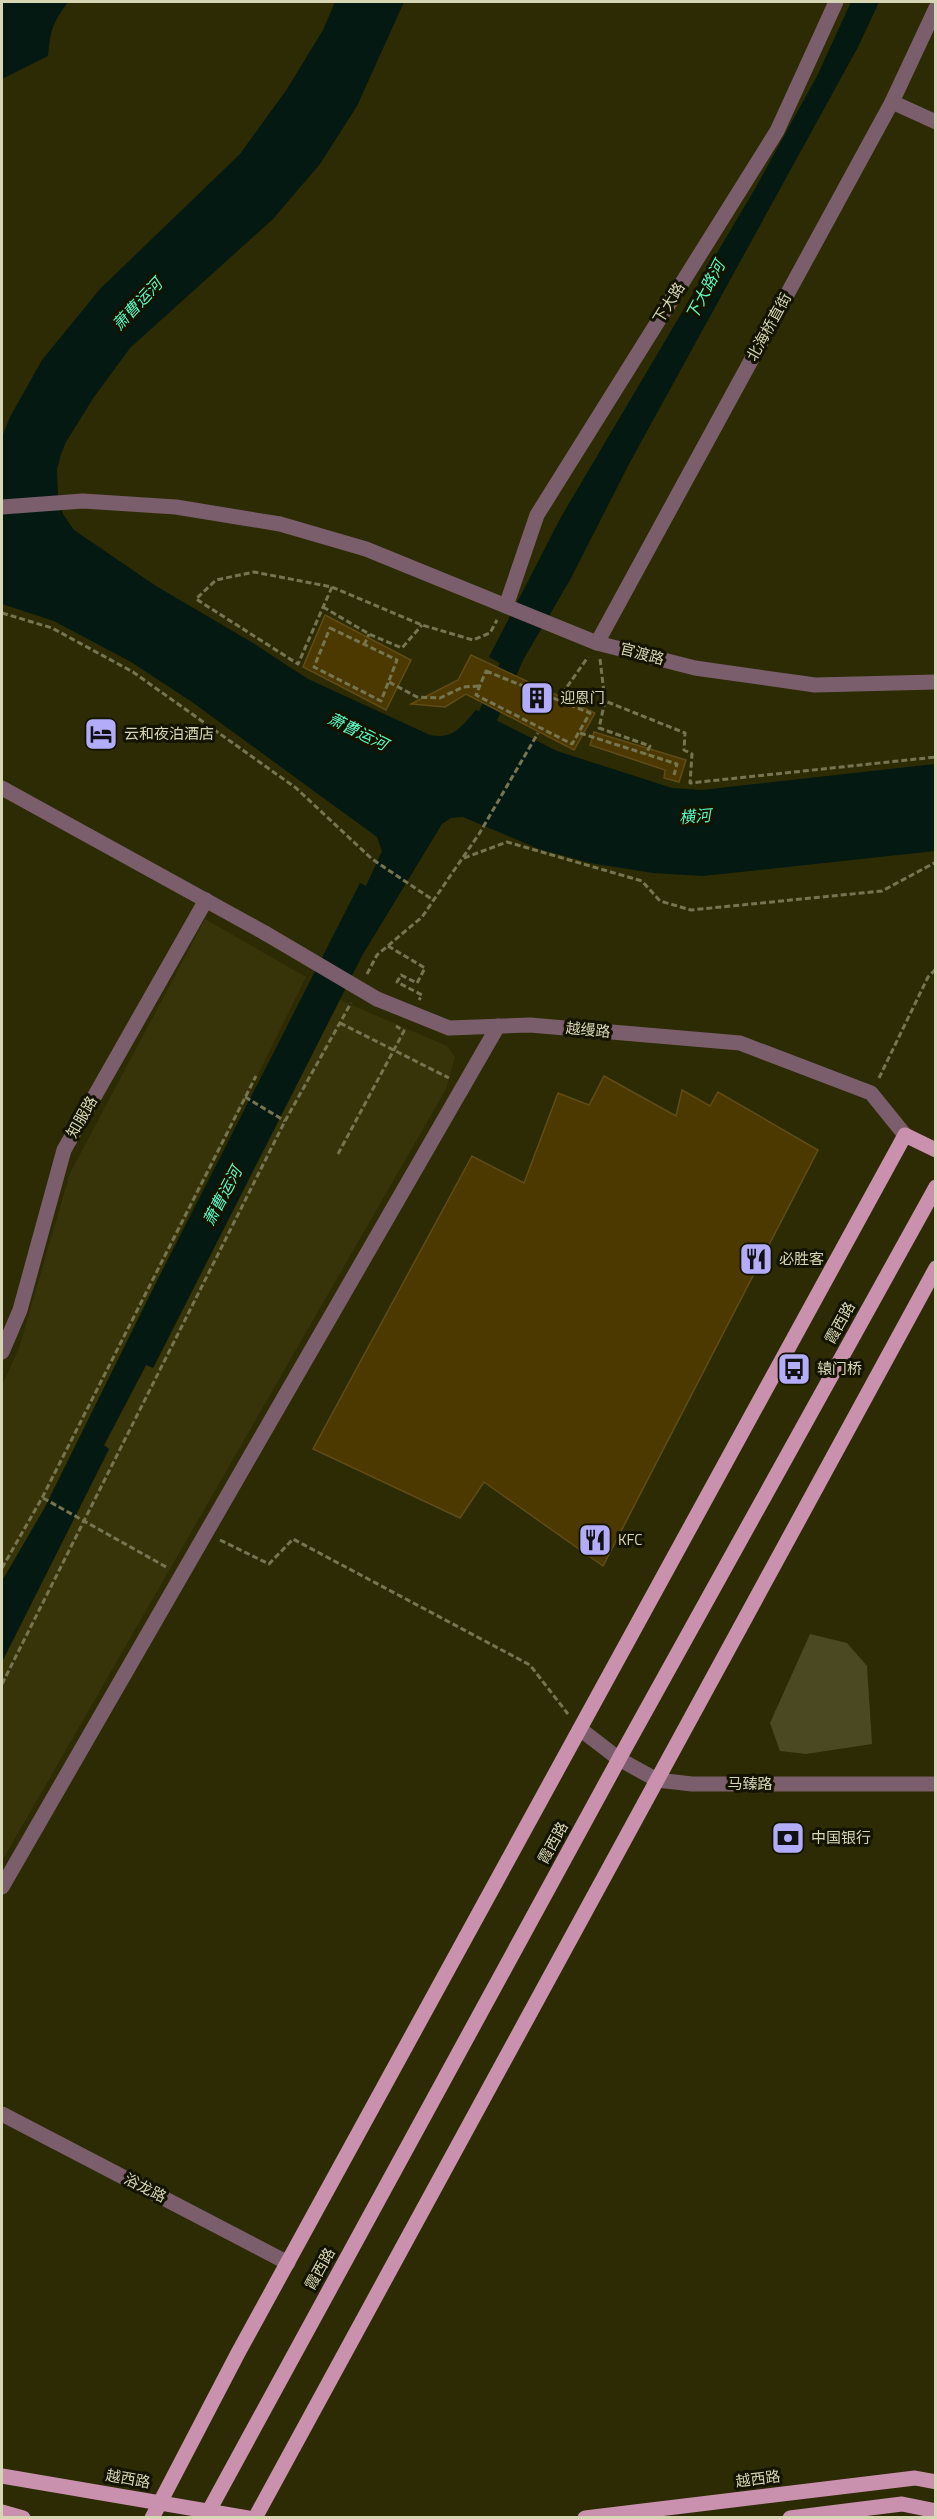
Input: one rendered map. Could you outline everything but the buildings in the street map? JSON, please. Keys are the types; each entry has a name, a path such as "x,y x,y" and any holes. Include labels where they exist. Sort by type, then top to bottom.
{"main road":[{"path":"152,2517 288,2263 905,1135 936,1150"},
{"name":"霞西路","path":"207,2514 619,1759 936,1187"},
{"path":"255,2517 936,1268"},
{"name":"越西路","path":"2,2476 161,2503 207,2514 248,2517"},
{"name":"越西路","path":"585,2517 915,2478 936,2482"},
{"path":"790,2517 902,2504 936,2511"},
{"path":"2,2511 22,2517"}],"street":[{"name":"下大路","path":"506,606 537,515 777,131 836,2"},
{"name":"北海桥直街","path":"597,643 892,102 936,8"},
{"path":"892,102 936,122"},
{"name":"官渡路","path":"2,507 83,501 176,507 280,524 366,549 597,643 695,668 815,685 936,682"},
{"name":"越缦路","path":"2,788 265,933 377,999 449,1028 530,1025 740,1043 871,1093"},
{"name":"知服路","path":"2,1352 20,1310 64,1150 206,900"},
{"path":"2,1887 498,1026"},
{"path":"871,1093 905,1135"},
{"name":"马臻路","path":"580,1729 619,1759 657,1780 692,1784 936,1784"},
{"name":"浴龙路","path":"2,2114 288,2263"}],"path":[{"path":"332,587 298,664 195,599 216,580 254,572 332,587 422,625 473,640 490,633 506,606"},
{"path":"323,607 369,634 402,648 422,625"},
{"path":"2,613 52,628 133,672 296,788 372,859 433,900"},
{"path":"330,628 397,660 389,682 381,701 314,667 330,628"},
{"path":"364,645 369,634"},
{"path":"562,694 597,643"},
{"path":"597,643 605,702 599,728 650,746 646,754"},
{"path":"486,671 590,714 580,733 572,744 476,695 486,671"},
{"path":"389,682 417,697 440,698 463,687 479,686"},
{"path":"605,702 685,733 684,750 692,754 690,783 936,757"},
{"path":"367,974 377,955 422,917 479,834 538,733"},
{"path":"580,733 676,764 674,775"},
{"path":"463,858 507,842 642,881 660,901 691,910 882,891 936,862"},
{"path":"388,946 425,968 417,982 401,975 397,982 422,995 412,1013"},
{"path":"871,1093 928,977 936,969"},
{"path":"2,1684 285,1121 356,994"},
{"path":"338,1154 404,1031 389,1022 397,1007"},
{"path":"340,1023 464,1086"},
{"path":"2,1568 42,1498 256,1076"},
{"path":"244,1097 285,1121"},
{"path":"42,1498 182,1577"},
{"path":"207,1534 269,1564 293,1539 530,1665 580,1729"}],"shaded area":[{"path":"205,919 306,977 44,1509 2,1581 2,1385 19,1348 70,1173"},
{"path":"340,1000 447,1046 455,1057 446,1089 2,1861 2,1662 109,1450 104,1446 147,1364 154,1367"},
{"path":"810,1634 847,1643 867,1666 872,1744 806,1754 780,1751 770,1723"}],"water":[{"path":"2,2 68,2 53,27 48,56 2,79"},
{"path":"335,2 404,2 357,106 320,164 273,219 130,348 94,397 66,442 57,469 58,494 63,514 74,530 156,586 253,643 308,679 430,735 451,734 476,710 557,751 672,788 702,790 935,764 935,851 703,876 653,873 590,863 539,849 463,817 451,818 442,824 363,954 153,1368 146,1365 104,1445 109,1449 2,1662 2,1581 44,1509 153,1289 360,883 366,886 382,851 377,837 192,702 131,662 54,621 2,604 2,437 10,417 42,360 100,289 240,154 287,89 323,30"},
{"name":"下大路河","path":"851,2 879,2 858,47 629,464 570,580 516,672 489,657 561,517 756,187 817,76"}],"waterway":[{"path":"478,739 513,658"}],"place":[{"name":"迎恩门","path":"537,698"},
{"name":"云和夜泊酒店","path":"101,734"},
{"name":"必胜客","path":"756,1259"},
{"name":"辕门桥","path":"794,1369"},
{"name":"KFC","path":"595,1540"},
{"name":"中国银行","path":"788,1838"}],"water label":[{"name":"萧曹运河","path":"137,304"},
{"name":"萧曹运河","path":"358,731"},
{"name":"横河","path":"695,816"},
{"name":"萧曹运河","path":"222,1196"}]}
